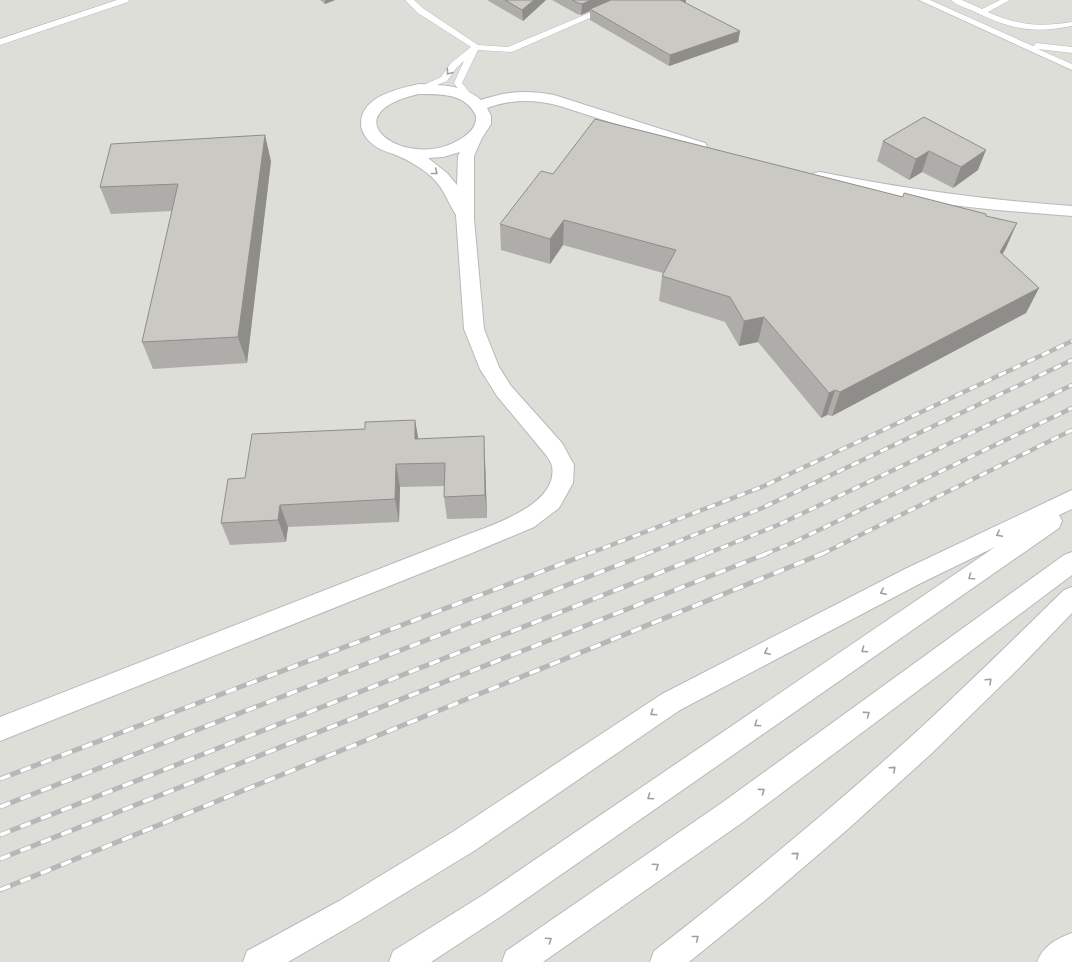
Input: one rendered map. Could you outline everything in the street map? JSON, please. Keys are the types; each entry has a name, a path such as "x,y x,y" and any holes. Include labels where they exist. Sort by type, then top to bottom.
{"street":[{"path":"0,729 464,546 526,520 551,502 562,483 563,465 554,448 504,391 490,369 474,329 466,219 466,156 474,138 482,128 484,117 474,102 454,92 437,89 419,89 401,93 386,99 375,108 369,117 369,128 374,138 386,146 418,160 436,171 449,184 456,195 466,219"},
{"path":"474,102 519,96 539,96 649,132 715,150"},
{"path":"402,152 421,154 441,152 460,147 474,138"},
{"path":"802,172 877,189 946,200 1020,208 1072,211"},
{"path":"258,962 349,911 464,841 671,702 913,576 1072,498"},
{"path":"404,962 493,905 1072,506"},
{"path":"517,962 733,812 1072,562"},
{"path":"665,962 716,922 832,824 1005,666 1072,597"},
{"path":"1052,962 1072,948"}],"lane":[{"path":"0,42 107,2 125,0"},
{"path":"398,0 421,11 476,47 509,50 627,0"},
{"path":"409,0 421,11"},
{"path":"923,0 1072,67"},
{"path":"955,0 1009,24 1024,27 1052,28 1072,24"},
{"path":"983,12 1006,0"},
{"path":"1016,42 1038,47 1072,50"},
{"path":"419,89 444,79 454,66 476,47"},
{"path":"474,102 458,83 476,47"}],"shaded area":[{"path":"0,0 1072,0 1072,962 0,962"}],"building":[{"path":"505,0 534,0 522,10"},
{"path":"572,0 591,0 582,4"},
{"path":"611,0 680,0 740,31 670,55 590,9"},
{"path":"924,117 986,150 961,167 929,151 916,159 883,141"},
{"path":"595,119 903,197 904,193 1017,223 1000,252 1039,288 840,392 835,390 829,393 764,317 744,321 730,297 662,276 676,250 564,220 550,239 500,224 541,171 553,174"},
{"path":"265,135 238,337 142,342 178,184 100,187 111,144"},
{"path":"415,420 415,439 484,436 485,495 444,497 445,463 396,464 395,499 280,505 278,520 221,523 228,479 245,478 252,434 365,429 365,422"}],"railway":[{"path":"588,554 764,486 1072,341"},
{"path":"646,554 760,509 1072,360"},
{"path":"706,554 778,525 1072,385"},
{"path":"765,554 792,543 1072,408"},
{"path":"822,554 1072,430"},
{"path":"0,779 590,553"},
{"path":"0,807 649,553"},
{"path":"0,835 709,553"},
{"path":"0,859 768,553"},
{"path":"0,890 824,553"}]}
